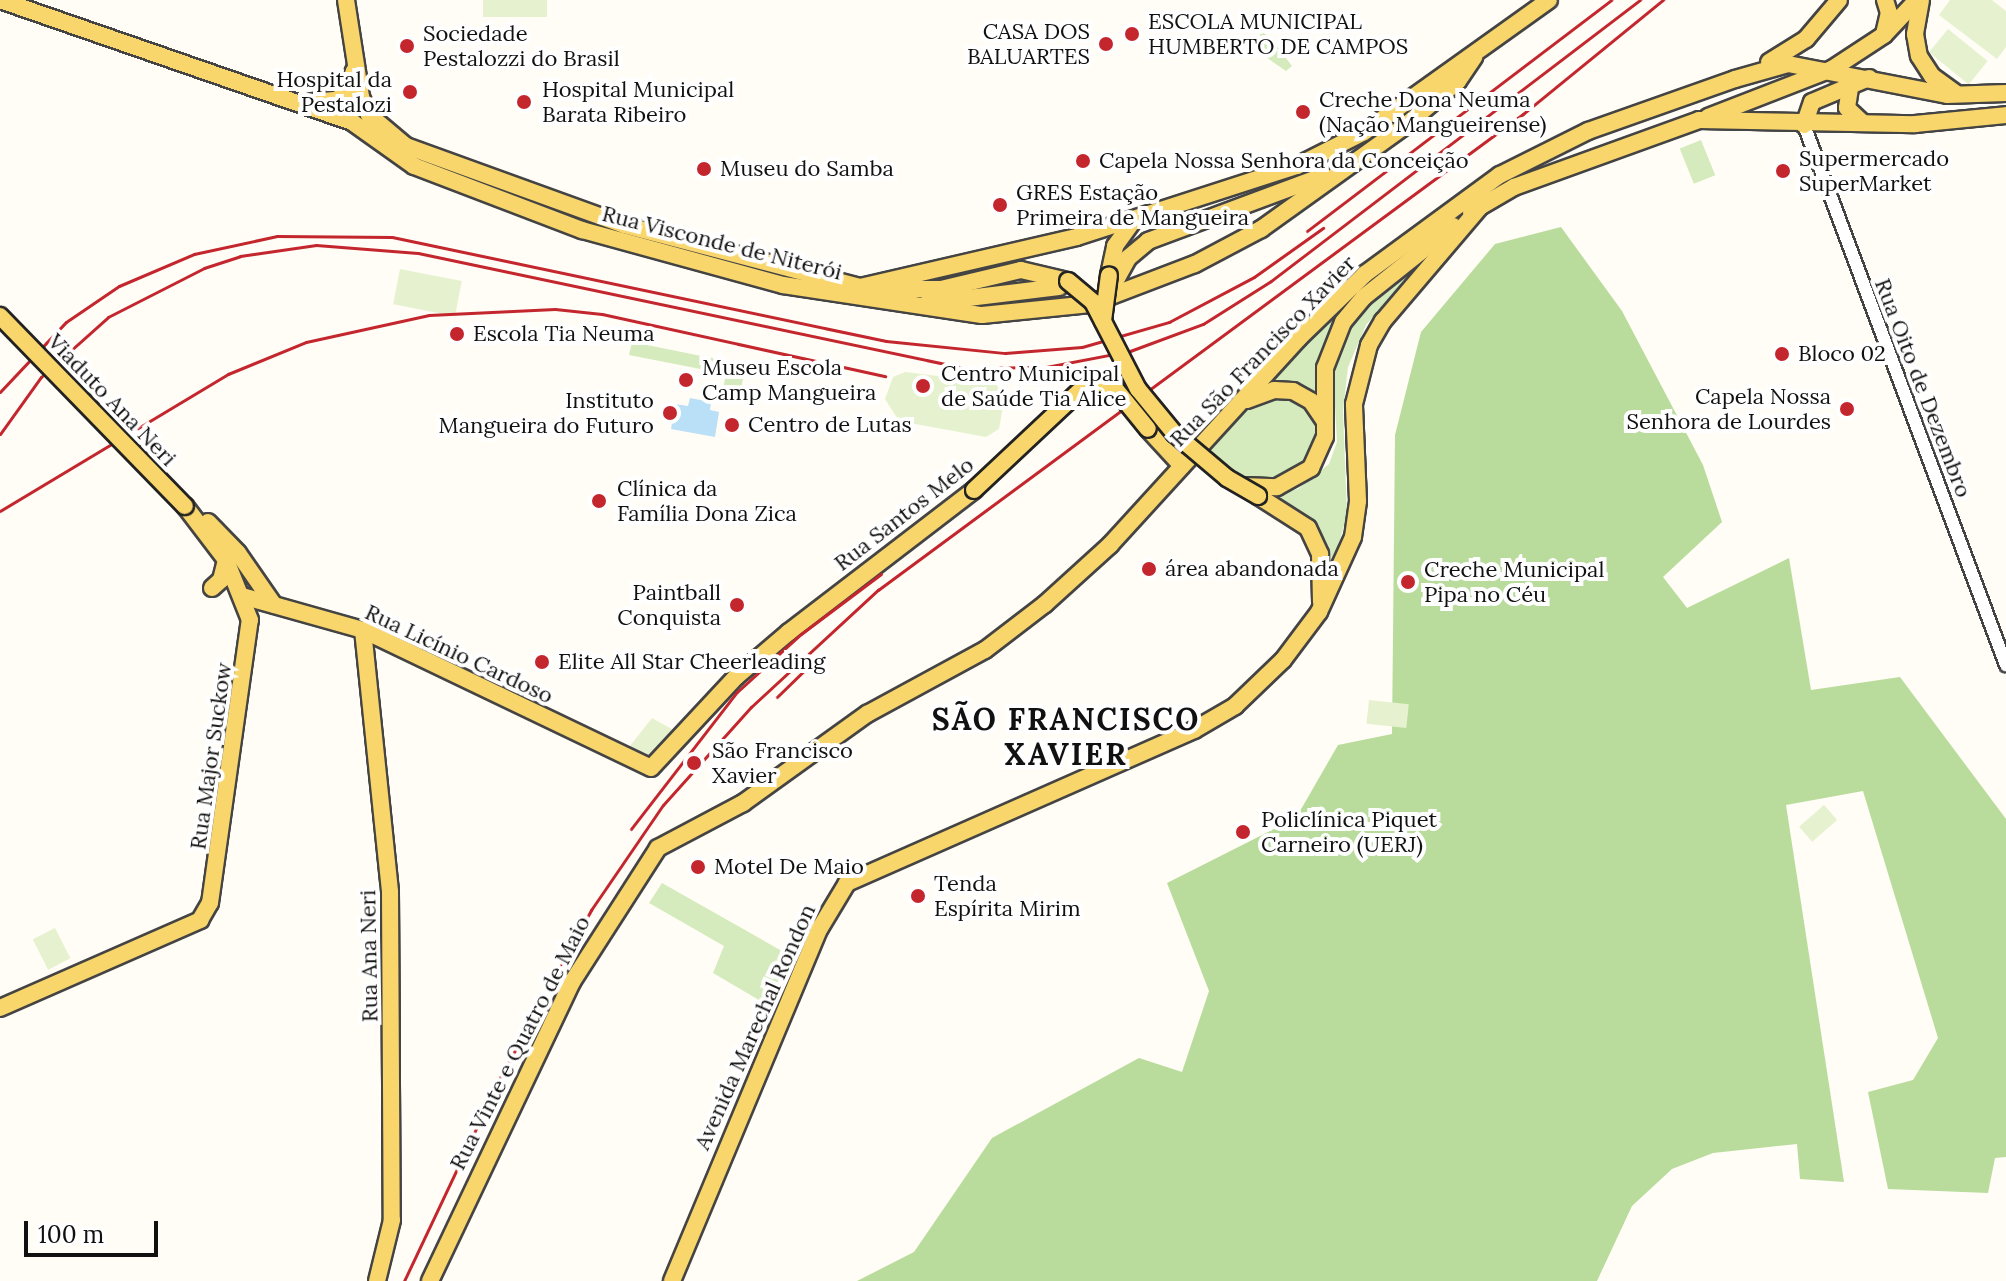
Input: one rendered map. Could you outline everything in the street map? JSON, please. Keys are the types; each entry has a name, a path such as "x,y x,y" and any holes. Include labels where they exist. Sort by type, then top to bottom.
{"main road":[{"name":"Rua Visconde de Niterói","path":"0,0 352,122 414,166 606,238 783,285 893,305 982,315 1090,304 1195,264 1261,229 1406,125 1458,81 1474,57"},
{"path":"292,101 337,100 350,85 355,49 346,0"},
{"name":"Rua Visconde de Niterói","path":"355,49 361,97 369,115 406,146 613,221 860,287 1133,221 1297,166 1394,110 1474,57 1549,0"},
{"path":"1735,79 1800,44 1839,0"},
{"path":"1884,35 1889,13 1885,0"},
{"path":"860,287 941,289 1021,270 1050,273 1089,296 1137,395 1216,472 1249,488 1288,483 1318,458 1325,422 1325,368 1348,316 1480,207 1525,182 1832,69 1884,35 1919,0"},
{"path":"1919,0 1915,34 1919,56 1932,76 1959,96"},
{"name":"Rua São Francisco Xavier","path":"670,838 743,803 867,714 1008,633 1110,545 1338,298 1475,192 1588,131 1735,79 1788,64 1832,69 1959,96 2006,93"},
{"path":"1804,125 1809,105 1851,82 1870,77"},
{"path":"1851,82 1847,108 1863,123"},
{"path":"1394,110 1406,125"},
{"path":"1699,120 1804,125 1926,123 2006,115"},
{"path":"1104,331 1111,296 1128,258 1148,241 1291,190 1357,159"},
{"name":"Avenida Marechal Rondon","path":"672,1281 820,928 847,883 1194,730 1262,684 1319,612 1353,537 1358,501 1354,404 1369,345 1383,321 1480,207"},
{"path":"582,230 587,212"},
{"path":"606,238 613,221"},
{"path":"1104,331 1115,246 1133,221"},
{"path":"893,305 1059,287 1081,298 1138,389 1175,434 1227,478 1295,517 1308,528 1320,554 1319,612"},
{"name":"Viaduto Ana Neri","path":"0,316 189,510 238,553 274,605"},
{"name":"Rua Santos Melo","path":"651,768 768,650 974,490 1088,383 1113,386 1182,466"},
{"path":"1233,410 1263,392 1285,389 1311,401 1325,422"},
{"name":"Viaduto Ana Neri","path":"189,510 226,560 242,596"},
{"path":"212,588 221,580 226,560"},
{"name":"Rua Licínio Cardoso","path":"242,596 363,630 651,768"},
{"name":"Rua Major Suckow","path":"0,1008 200,920 216,873 250,620 242,596"},
{"path":"250,620 274,605"},
{"name":"Rua Ana Neri","path":"363,630 390,892 392,1220 377,1281"},
{"name":"Rua Vinte e Quatro de Maio","path":"430,1281 575,975 632,881 670,838"}],"street":[{"name":"Rua Oito de Dezembro","path":"1804,125 2006,665"}],"green space":[{"path":"483,0 547,0 547,17 483,17"},
{"path":"1950,0 1992,0 2006,11 2006,47 1997,59 1939,15"},
{"path":"1948,29 1988,61 1969,84 1929,52"},
{"path":"1263,33 1269,36 1292,66 1286,71 1244,42"},
{"path":"1701,140 1715,175 1694,184 1680,149"},
{"path":"1561,227 1622,311 1703,465 1722,522 1663,577 1687,608 1789,558 1811,690 1900,677 2006,819 2006,1157 1995,1158 1988,1193 1888,1189 1868,1092 1913,1080 1938,1038 1863,791 1786,805 1844,1182 1800,1179 1797,1144 1713,1153 1672,1169 1632,1206 1597,1281 857,1281 914,1252 992,1138 1139,1058 1182,1072 1209,991 1167,883 1296,818 1338,745 1392,734 1395,435 1421,332 1495,244"},
{"path":"1394,263 1357,296 1318,401 1295,384 1265,386 1341,307"},
{"path":"1415,267 1366,325 1348,367 1343,411 1347,515 1330,574 1325,547 1302,515 1270,496 1298,489 1329,464 1337,442 1333,370 1345,337 1360,312"},
{"path":"400,269 462,281 455,316 393,304"},
{"path":"632,342 746,365 738,402 721,398 726,374 629,355"},
{"path":"905,372 996,383 1004,401 999,429 986,437 899,421 885,399 893,377"},
{"path":"1276,394 1303,402 1319,424 1313,458 1279,482 1242,482 1204,452 1247,409"},
{"path":"1369,700 1409,704 1406,728 1366,724"},
{"path":"652,718 677,732 652,762 626,751"},
{"path":"1824,805 1837,820 1812,842 1799,827"},
{"path":"662,883 796,959 771,1007 713,973 724,946 649,903"},
{"path":"55,928 70,958 48,970 33,939"}],"water":[{"path":"690,398 711,402 710,410 719,412 715,437 671,429 675,404 688,406"}],"railway":[{"path":"1307,231 1611,0"},
{"path":"0,434 41,377 108,317 204,268 240,256 316,245 418,253 964,368 1046,367 1130,351 1203,324 1271,281 1640,0"},
{"path":"404,1281 501,1076 591,910 663,805 751,707 878,590 1523,114 1663,0"},
{"path":"0,392 66,322 119,286 194,254 277,236 392,237 886,341 1005,353 1082,347 1169,322 1254,277 1323,228"},
{"path":"0,511 228,374 306,342 429,315 555,309 602,314 885,376"},
{"path":"631,829 737,692 801,634 881,574"},
{"path":"777,697 817,658"}],"place":[{"name":"ESCOLA MUNICIPAL HUMBERTO DE CAMPOS","path":"1132,34"},
{"name":"CASA DOS BALUARTES","path":"1106,44"},
{"name":"Sociedade Pestalozzi do Brasil","path":"407,46"},
{"name":"Hospital da Pestalozi","path":"410,92"},
{"name":"Hospital Municipal Barata Ribeiro","path":"524,102"},
{"name":"Creche Dona Neuma (Nação Mangueirense)","path":"1303,112"},
{"name":"Capela Nossa Senhora da Conceição","path":"1083,161"},
{"name":"Museu do Samba","path":"704,169"},
{"name":"Supermercado SuperMarket","path":"1783,171"},
{"name":"GRES Estação Primeira de Mangueira","path":"1000,205"},
{"name":"Escola Tia Neuma","path":"457,334"},
{"name":"Bloco 02","path":"1782,354"},
{"name":"Museu Escola Camp Mangueira","path":"686,380"},
{"name":"Centro Municipal de Saúde Tia Alice","path":"923,386"},
{"name":"Capela Nossa Senhora de Lourdes","path":"1847,409"},
{"name":"Instituto Mangueira do Futuro","path":"670,413"},
{"name":"Centro de Lutas","path":"732,425"},
{"name":"Clínica da Família Dona Zica","path":"599,501"},
{"name":"área abandonada","path":"1149,569"},
{"name":"Creche Municipal Pipa no Céu","path":"1408,582"},
{"name":"Paintball Conquista","path":"737,605"},
{"name":"Elite All Star Cheerleading","path":"542,662"},
{"name":"São Francisco Xavier","path":"694,763"},
{"name":"Policlínica Piquet Carneiro (UERJ)","path":"1243,832"},
{"name":"Motel De Maio","path":"698,867"},
{"name":"Tenda Espírita Mirim","path":"918,896"}],"district":[{"name":"SÃO FRANCISCO XAVIER","path":"1066,736"}]}
